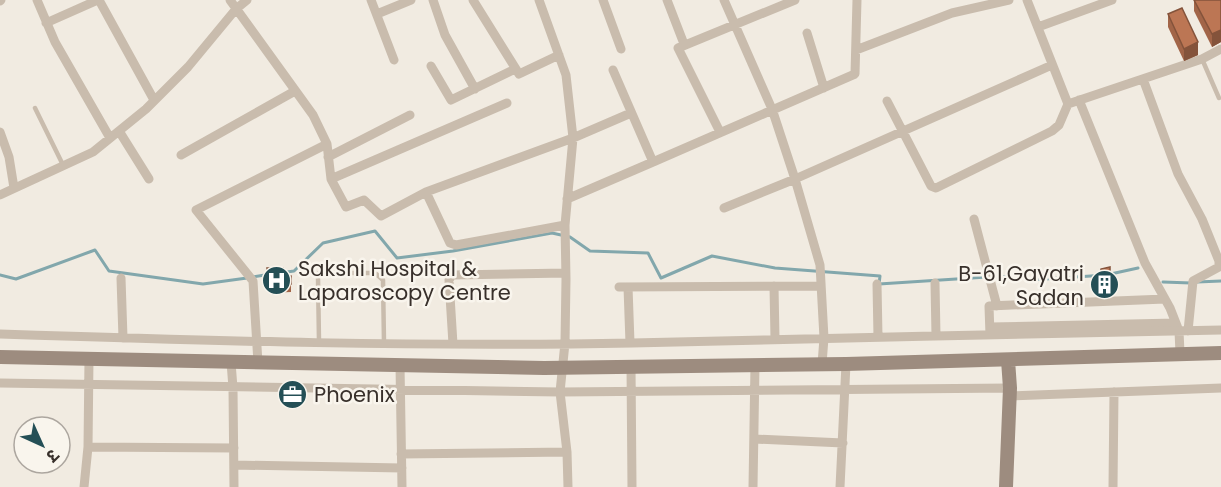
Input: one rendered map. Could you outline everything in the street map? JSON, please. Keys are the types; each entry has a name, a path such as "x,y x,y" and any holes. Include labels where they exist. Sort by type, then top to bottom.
{"main road":[{"path":"0,357 563,368 846,364 1221,353"},
{"path":"1006,487 1010,392 1008,360"}],"street":[{"path":"37,0 46,23 110,138"},
{"path":"46,23 99,0 154,100"},
{"path":"230,0 313,115 327,144 332,179 346,207 364,200 381,216 426,192 573,138 631,113"},
{"path":"0,195 93,152 154,100 188,67 236,9 247,0"},
{"path":"371,0 394,60"},
{"path":"377,14 411,0"},
{"path":"433,0 445,35 475,89"},
{"path":"473,0 519,74 558,55"},
{"path":"603,0 621,49"},
{"path":"667,0 684,44"},
{"path":"724,0 772,109 795,179 820,270 824,338 822,364"},
{"path":"567,199 855,74 857,0"},
{"path":"856,50 946,15 1009,0"},
{"path":"887,101 931,186 936,188 1052,131 1059,125 1068,104 1027,0"},
{"path":"1038,27 1112,0"},
{"path":"542,1 566,75 573,138 565,225 565,343 560,392 567,452 568,487"},
{"path":"720,132 678,49 679,46 789,1"},
{"path":"807,33 824,88"},
{"path":"1068,104 1202,59 1221,50"},
{"path":"724,208 1052,65"},
{"path":"431,66 451,100 515,69"},
{"path":"613,70 653,162"},
{"path":"1143,79 1178,174 1202,219 1219,261 1219,267 1193,281 1181,328 1180,353"},
{"path":"181,155 295,90"},
{"path":"1079,100 1145,263 1181,328"},
{"path":"332,179 507,103"},
{"path":"328,157 410,115"},
{"path":"119,131 149,178"},
{"path":"0,132 9,157 14,188"},
{"path":"258,363 253,281 196,210 327,144"},
{"path":"426,192 450,243 456,245 565,225"},
{"path":"974,219 997,306"},
{"path":"453,344 449,280 452,275 566,273"},
{"path":"121,278 123,338"},
{"path":"934,283 936,336"},
{"path":"877,284 878,337"},
{"path":"774,286 775,339"},
{"path":"630,343 624,287 821,286"},
{"path":"990,331 989,306 1165,299"},
{"path":"0,334 453,344 630,343 936,336 990,331 1181,328 1221,330"},
{"path":"84,487 88,447 89,359"},
{"path":"231,362 234,487"},
{"path":"840,487 846,364"},
{"path":"400,365 402,487"},
{"path":"753,487 755,365"},
{"path":"631,366 632,487"},
{"path":"0,383 560,392 846,390 1114,392 1221,388"},
{"path":"1113,487 1114,392"},
{"path":"754,439 843,443"},
{"path":"88,447 234,448"},
{"path":"401,454 567,452"},
{"path":"234,465 402,468"}],"lane":[{"path":"1202,59 1219,98"},
{"path":"35,108 64,165"},
{"path":"319,342 319,273 375,273 383,280 384,343"}],"building":[{"path":"1194,0 1221,0 1221,30 1212,34"},
{"path":"1182,8 1198,42 1184,49 1168,14"},
{"path":"1110,267 1110,285 1101,287 1101,269"},
{"path":"267,268 283,268 283,277 291,276 291,284 268,284"}],"waterway":[{"path":"280,273 294,271 323,243 375,231 397,258 453,251 552,233 570,237 590,251 648,253 661,278 712,256 775,268 880,276 879,284 987,277"},
{"path":"0,275 16,279 95,250 109,271 203,284 247,278"},
{"path":"996,277 1021,276 1030,280 1106,275 1138,268"},
{"path":"253,277 271,274"},
{"path":"1197,282 1221,281"},
{"path":"1163,282 1191,283"}],"place":[{"name":"Sakshi Hospital & Laparoscopy Centre","path":"277,280"},
{"name":"B-61,Gayatri Sadan","path":"1105,285"},
{"name":"Phoenix","path":"293,394"}]}
